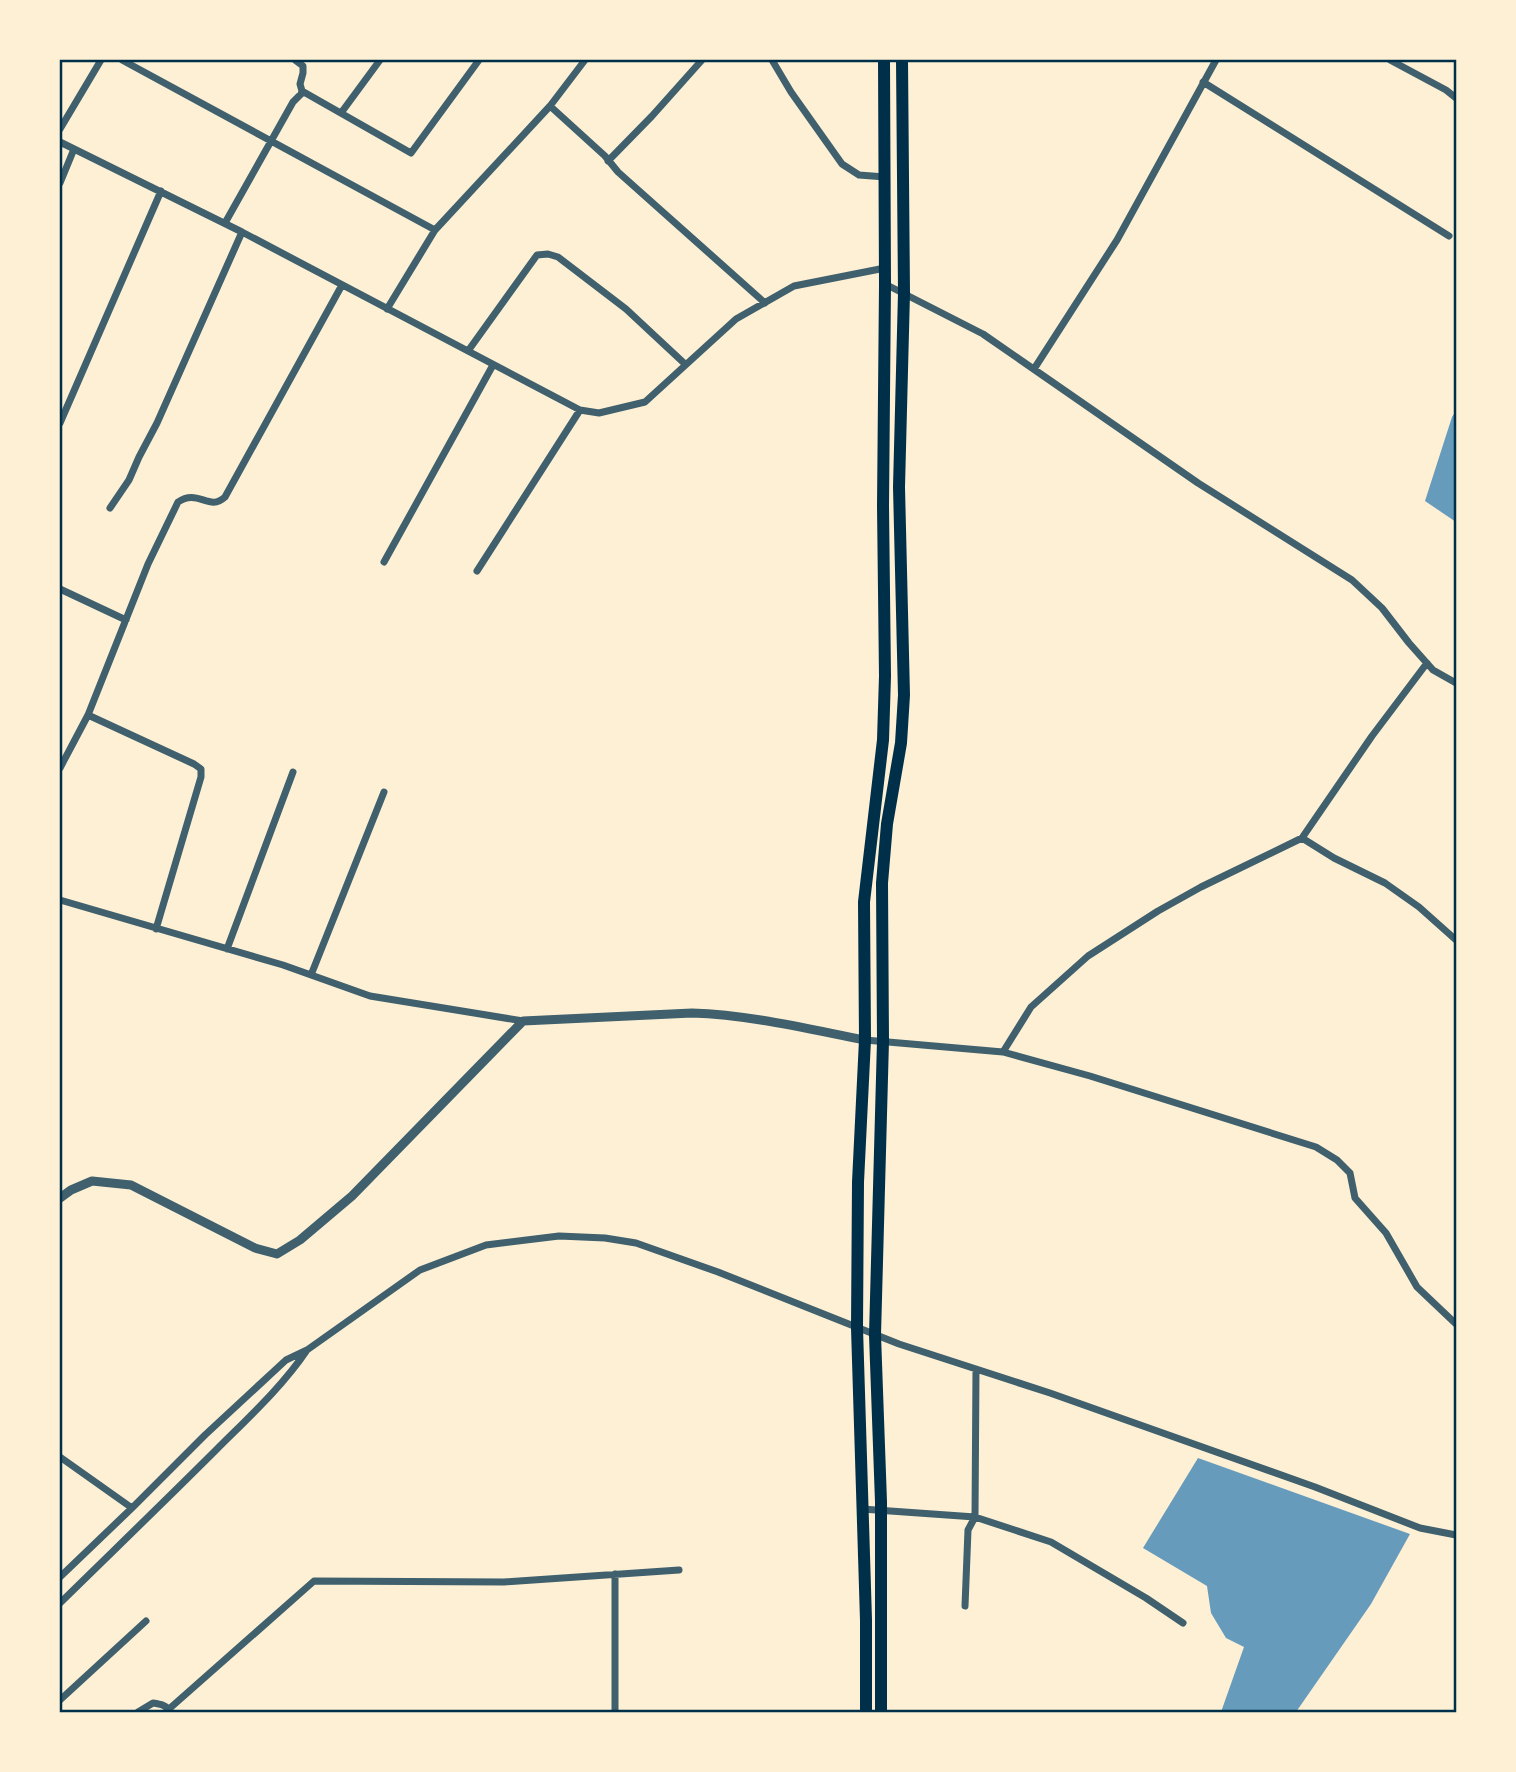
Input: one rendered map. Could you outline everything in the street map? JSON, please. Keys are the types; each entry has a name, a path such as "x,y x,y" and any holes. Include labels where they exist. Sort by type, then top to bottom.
{"highway":[{"path":"866,1713 866,1620 857,1328 858,1182 865,1040 864,902 883,740 886,676 883,506 884,60"},
{"path":"881,1713 881,1510 875,1335 883,1041 882,883 887,824 901,743 904,695 899,486 904,293 902,60"}],"street":[{"path":"60,129 101,60"},
{"path":"122,60 435,230"},
{"path":"295,60 303,66 300,84 302,91 411,153 479,60"},
{"path":"341,113 380,60"},
{"path":"387,309 435,230 550,106 585,60"},
{"path":"608,160 702,60"},
{"path":"772,60 791,92 842,164 859,175 885,177"},
{"path":"1034,369 1117,240 1216,60"},
{"path":"1390,60 1457,98"},
{"path":"1203,82 1449,236"},
{"path":"225,223 293,102 302,91"},
{"path":"550,106 618,172 765,303"},
{"path":"60,142 225,223 580,410 599,412 645,402 736,319 794,286 885,268"},
{"path":"60,183 74,149"},
{"path":"60,423 160,191"},
{"path":"110,508 129,480 157,424 242,232"},
{"path":"468,351 537,255 548,254 558,257 626,309 685,364"},
{"path":"885,284 984,334 1198,483 1352,580 1382,608 1433,670 1457,683"},
{"path":"60,768 88,715 149,564 178,502 186,496 212,503 225,497 342,285"},
{"path":"384,562 493,365"},
{"path":"477,571 580,410"},
{"path":"60,589 126,620"},
{"path":"1003,1052 1031,1007 1088,957 1158,911 1201,887 1302,838 1427,663"},
{"path":"88,715 201,769 201,777 156,929"},
{"path":"227,949 293,772"},
{"path":"311,975 384,792"},
{"path":"1302,838 1334,858 1385,883 1419,907 1457,940"},
{"path":"60,900 284,965 370,996 523,1021 680,1013 718,1014 776,1022 865,1040 1003,1052 1090,1076 1316,1147 1338,1160 1350,1174 1355,1198 1386,1233 1417,1287 1457,1324"},
{"path":"60,1198 92,1181 131,1185 255,1248 276,1254 300,1240 352,1196 523,1021"},
{"path":"60,1577 286,1360 307,1350 420,1270 486,1245 559,1236 636,1242 875,1335 1050,1393 1314,1487 1420,1528 1457,1535"},
{"path":"60,1603 255,1410 295,1368 307,1350"},
{"path":"965,1606 968,1530 975,1517 976,1369"},
{"path":"60,1457 132,1508"},
{"path":"862,1509 975,1517 1051,1542 1183,1623"},
{"path":"138,1713 153,1703 162,1704 169,1711 314,1581 504,1582 679,1570"},
{"path":"615,1574 615,1713"},
{"path":"60,1700 146,1621"}],"water":[{"path":"1456,411 1456,522 1425,501"},
{"path":"1198,1458 1410,1534 1371,1604 1296,1712 1221,1712 1244,1647 1226,1638 1211,1613 1207,1586 1143,1548"}]}
